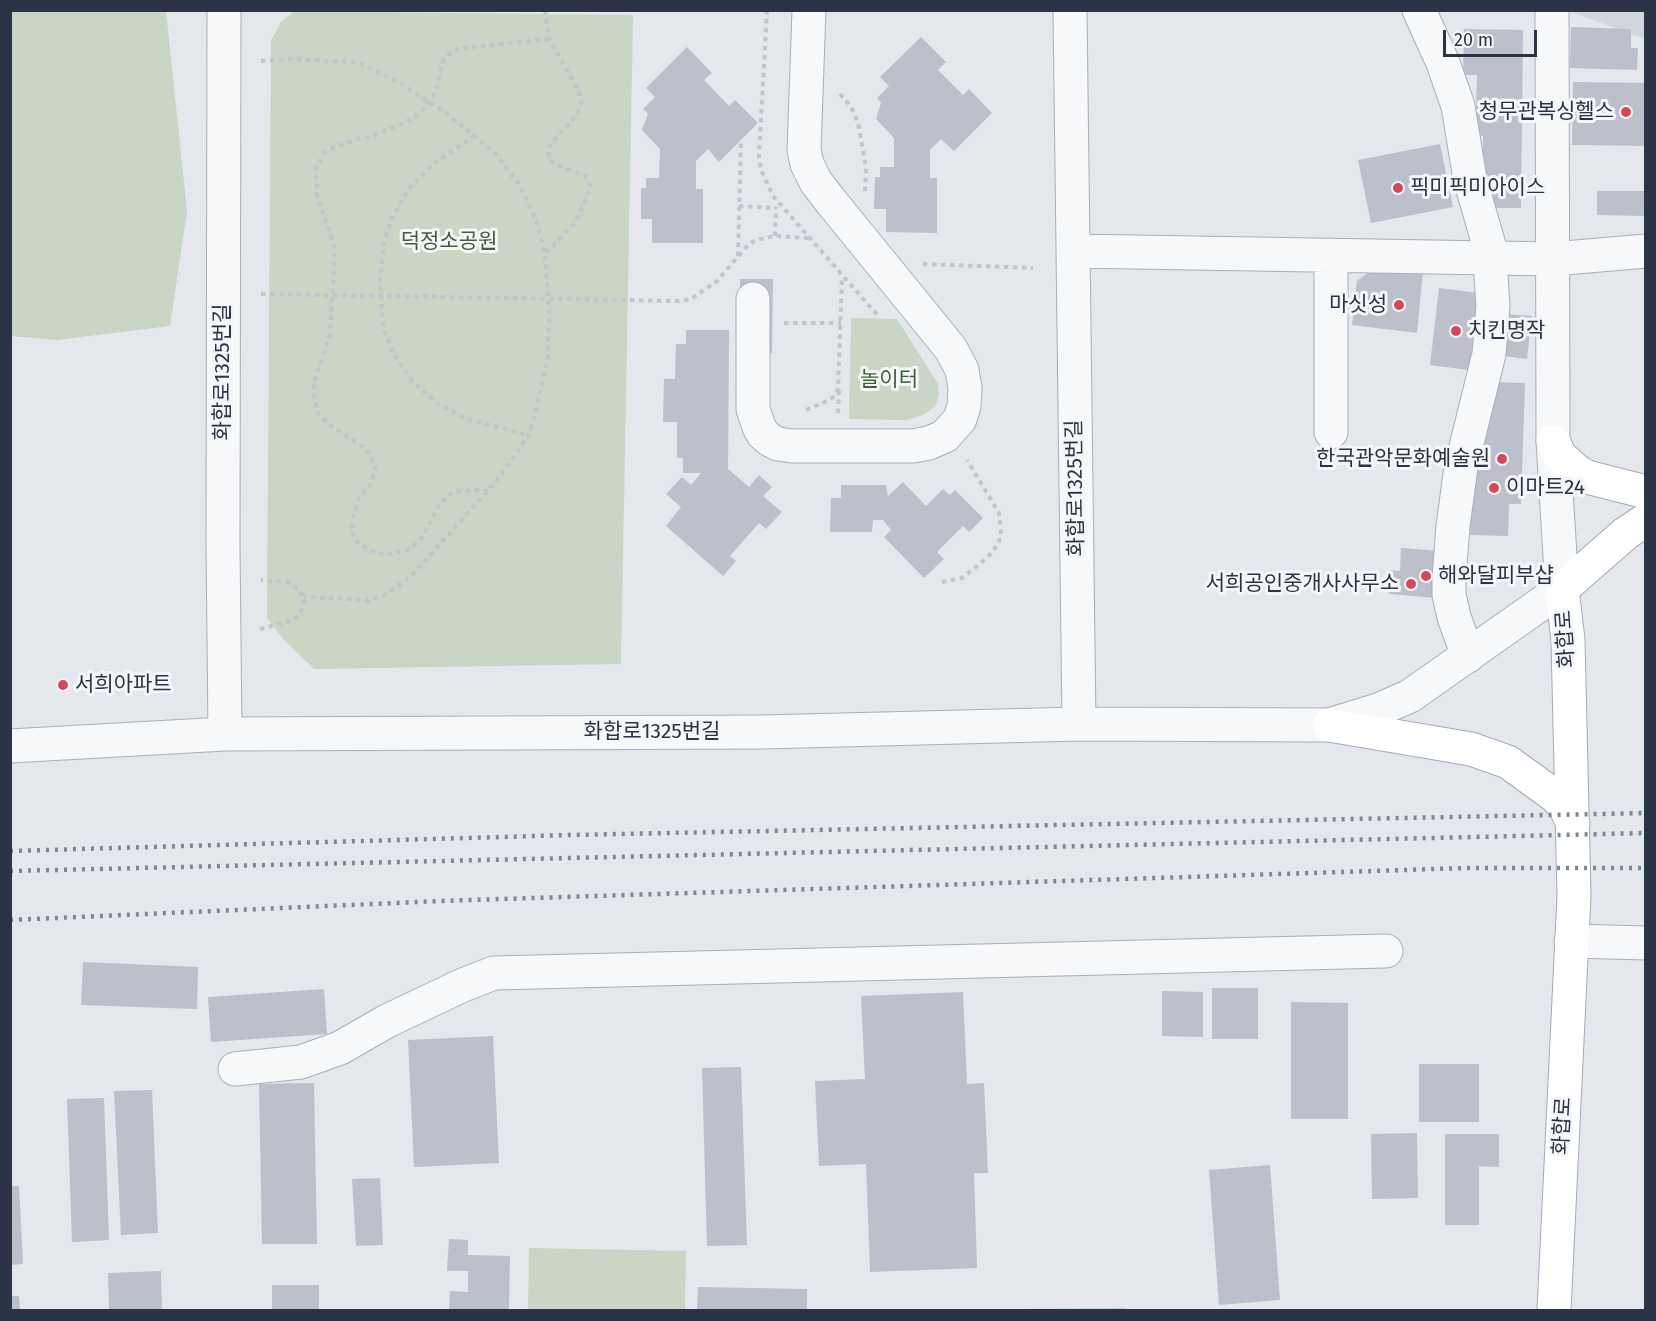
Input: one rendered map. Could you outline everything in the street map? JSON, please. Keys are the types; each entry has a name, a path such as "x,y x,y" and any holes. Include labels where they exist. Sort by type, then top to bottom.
{"main road":[{"path":"1553,441 1560,456 1587,477 1646,492"},
{"name":"화합로","path":"1554,1311 1574,896 1568,640 1562,590 1626,533 1646,520"},
{"path":"1329,725 1471,749 1508,762 1555,796 1565,807 1573,823"}],"street":[{"name":"화합로1325번길","path":"224,10 225,734"},
{"path":"753,299 753,410 759,427 770,440 792,446 913,446 929,443 945,436 960,419 964,406 965,388 962,370 951,349 829,199 816,182 807,164 804,150 809,10"},
{"name":"화합로1325번길","path":"1070,10 1079,724"},
{"path":"1419,10 1443,63 1458,106 1470,179 1483,218 1490,258 1493,306 1489,354 1461,466 1449,578 1449,595 1454,617 1468,656"},
{"name":"화합로","path":"1552,10 1553,441 1562,590"},
{"path":"1073,250 1553,259 1646,250"},
{"path":"1331,255 1331,432"},
{"name":"화합로1325번길","path":"10,746 225,734 751,732 1079,724 1329,725 1378,710 1410,696 1562,590"},
{"path":"1571,941 1646,943"},
{"path":"235,1069 301,1062 340,1048 387,1021 463,985 495,973 1386,951"}],"path":[{"path":"544,10 549,39 579,91 581,103 578,112 550,145 549,159 557,165 585,176 590,185 575,223 545,254"},
{"path":"488,491 453,492 441,502 421,539 410,549 393,554 376,553 358,543 352,531 353,518 360,498 372,482 375,467 371,456 362,446 318,415 314,400 314,382 330,334 335,248 317,195 316,168 325,152 345,143 375,135 404,123 420,113 435,93 444,58 457,49 549,39"},
{"path":"261,61 292,59 356,62 398,82 429,101 495,153 520,186 537,224 545,254 548,356 542,388 528,435 488,491 409,578 383,596 369,600 304,597"},
{"path":"837,91 850,105 858,122 866,168 865,203"},
{"path":"475,135 433,164 408,190 391,220 384,244 380,296 383,329 396,358 413,382 438,404 464,418 528,435"},
{"path":"738,257 741,140"},
{"path":"775,236 777,201"},
{"path":"739,206 776,208"},
{"path":"261,294 669,302 691,299 717,282 748,245 756,240 775,236 810,238"},
{"path":"916,264 1033,268"},
{"path":"838,418 842,275"},
{"path":"784,323 841,324"},
{"path":"806,410 835,396 840,372"},
{"path":"942,582 962,578 988,557 999,543 1001,531 999,513 966,459"},
{"path":"260,629 291,621 299,615 304,597 298,589 287,582 261,580"}],"shaded area":[{"path":"1571,10 1645,11 1645,39 1571,12"}],"green space":[{"path":"10,11 166,11 187,211 170,326 57,340 11,336"},
{"name":"덕정소공원","path":"294,11 633,15 621,664 314,669 284,640 267,618 271,41 281,22"},
{"name":"놀이터","path":"851,318 897,319 938,384 939,395 935,407 923,415 907,420 849,419"},
{"path":"529,1248 686,1251 685,1310 528,1310"},
{"path":"1126,1308 1126,1310 893,1310"}],"building":[{"path":"1571,27 1631,29 1631,48 1638,48 1637,70 1570,68"},
{"path":"1464,29 1523,30 1521,208 1482,208 1483,136 1469,136 1469,112 1476,112 1477,75 1463,75"},
{"path":"921,37 946,62 938,70 963,95 969,89 992,113 954,151 941,139 930,150 930,178 937,178 937,233 886,232 886,209 874,209 875,177 880,177 880,167 894,167 894,138 876,119 881,103 877,98 889,86 880,77"},
{"path":"687,47 712,73 704,80 729,106 735,100 758,123 719,162 708,149 696,161 696,189 703,189 703,243 652,243 652,219 641,219 641,188 646,188 646,178 659,178 660,149 642,130 648,114 643,109 655,97 646,88"},
{"path":"1573,82 1646,83 1646,146 1572,145"},
{"path":"1440,144 1453,207 1371,223 1358,160"},
{"path":"1597,191 1646,191 1646,216 1597,215"},
{"path":"1377,266 1423,271 1417,333 1352,325 1357,281"},
{"path":"740,279 773,279 772,353 739,353"},
{"path":"1439,288 1479,293 1469,370 1430,365"},
{"path":"1506,314 1532,316 1527,359 1497,355"},
{"path":"686,330 729,330 728,469 749,487 759,475 772,487 763,496 782,512 766,529 759,523 730,556 736,561 723,576 666,526 681,507 666,494 682,477 691,485 701,473 683,473 683,458 677,458 677,422 663,422 664,379 675,379 676,344 686,344"},
{"path":"1493,382 1525,383 1521,504 1509,504 1508,536 1470,535 1473,453 1483,453 1484,414"},
{"path":"903,482 926,506 943,489 950,495 955,490 983,518 969,532 963,526 937,552 944,559 924,578 884,537 891,530 883,520 873,520 872,532 830,532 831,498 841,498 841,485 886,485 888,496"},
{"path":"1401,548 1441,551 1437,598 1389,594 1391,570 1400,571"},
{"path":"83,962 198,967 197,1009 81,1005"},
{"path":"1212,988 1258,988 1258,1039 1212,1039"},
{"path":"324,989 327,1034 211,1042 208,997"},
{"path":"1162,991 1203,992 1203,1037 1162,1036"},
{"path":"963,992 967,1084 984,1083 988,1173 974,1173 977,1268 870,1272 866,1164 819,1166 815,1081 865,1079 861,996"},
{"path":"1291,1002 1348,1003 1348,1119 1291,1119"},
{"path":"493,1036 499,1163 414,1167 408,1040"},
{"path":"1419,1064 1479,1064 1479,1122 1419,1122"},
{"path":"741,1067 747,1245 707,1246 702,1068"},
{"path":"314,1083 317,1244 262,1244 259,1084"},
{"path":"152,1090 158,1233 121,1235 114,1091"},
{"path":"104,1098 109,1240 72,1242 67,1099"},
{"path":"1417,1133 1418,1198 1372,1199 1371,1134"},
{"path":"1445,1134 1499,1134 1499,1167 1479,1166 1479,1225 1445,1225"},
{"path":"1270,1165 1280,1300 1219,1305 1209,1170"},
{"path":"380,1178 383,1245 356,1246 352,1179"},
{"path":"10,1186 19,1186 23,1264 10,1265"},
{"path":"449,1239 468,1240 468,1255 510,1256 509,1310 449,1310 450,1291 468,1292 468,1271 447,1271"},
{"path":"161,1271 162,1310 109,1310 108,1273"},
{"path":"272,1285 319,1285 319,1310 272,1310"},
{"path":"698,1287 807,1289 807,1310 697,1310"},
{"path":"10,1296 19,1296 20,1310 10,1310"}],"railway":[{"path":"10,851 571,835 1646,813"},
{"path":"10,871 1646,833"},
{"path":"10,920 440,901 1466,868 1646,868"}],"place":[{"name":"청무관복싱헬스","path":"1626,112"},
{"name":"픽미픽미아이스","path":"1398,188"},
{"name":"마싯성","path":"1399,305"},
{"name":"치킨명작","path":"1456,331"},
{"name":"한국관악문화예술원","path":"1502,459"},
{"name":"이마트24","path":"1494,488"},
{"name":"해와달피부샵","path":"1426,576"},
{"name":"서희공인중개사사무소","path":"1411,584"},
{"name":"서희아파트","path":"63,685"}]}
